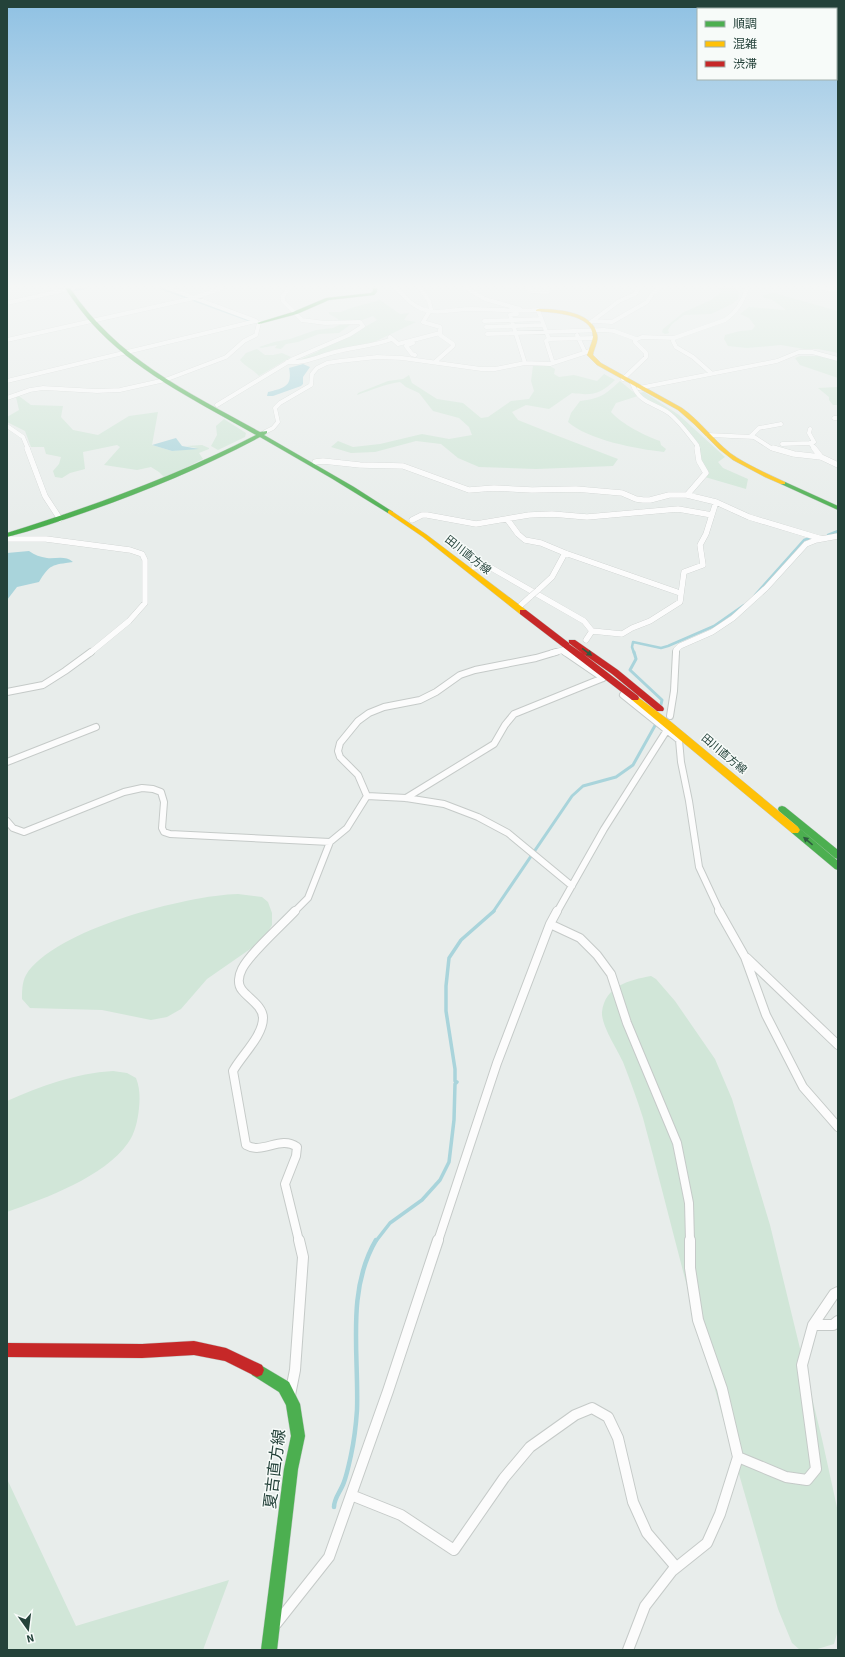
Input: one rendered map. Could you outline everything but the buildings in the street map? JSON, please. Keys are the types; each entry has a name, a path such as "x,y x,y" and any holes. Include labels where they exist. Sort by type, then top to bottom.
{"main road":[{"name":"田川直方線","path":"149,365 168,379 262,434 401,519 425,536 667,723 838,866"},
{"path":"601,365 623,379 682,410 726,452 739,460 804,493 823,500 838,508"},
{"name":"田川直方線","path":"168,379 218,405 262,434 348,479 412,520 521,605 614,672 670,716 838,856"},
{"path":"7,535 109,503 154,486 186,472 262,434"},
{"name":"夏吉直方線","path":"7,1350 142,1352 194,1348 226,1355 264,1373 284,1387 293,1404 298,1436 291,1469 269,1650"}],"street":[{"path":"7,381 71,365"},
{"path":"7,398 30,390 43,388 97,392 120,390 168,379 203,365"},
{"path":"218,405 282,365"},
{"path":"262,434 273,428 278,422 275,408 280,402 310,385 312,374 317,368 322,365"},
{"path":"457,365 481,369 495,369 513,365"},
{"path":"623,379 637,365"},
{"path":"703,365 711,373"},
{"path":"688,495 706,473 699,460 696,444 670,414 644,401 635,391 636,385 753,365"},
{"path":"750,437 756,430 762,427 781,424"},
{"path":"7,426 24,437 45,496 60,519"},
{"path":"782,444 814,442 809,433 810,429"},
{"path":"708,435 750,437 758,439 771,448 794,454 821,458 838,466"},
{"path":"810,443 821,458"},
{"path":"315,462 323,461 360,465 403,466 469,490 494,488 576,489 622,493 636,499 643,500 650,500 669,495 688,495 716,502 749,516 822,539"},
{"path":"474,568 488,566 584,621 592,631 622,634 632,628 650,621 680,602 684,572 704,564 700,545 706,534 716,502"},
{"path":"412,520 422,516 427,516 476,524 540,514 577,517 678,509 712,515"},
{"path":"507,519 521,537 680,593"},
{"path":"670,716 674,691 676,650 680,646 714,631 742,612 755,600 806,544 838,536"},
{"path":"7,539 46,539 130,550 142,554 145,560 145,602 140,611 116,634 54,679 43,685 30,689 7,692"},
{"path":"521,605 552,577 565,553"},
{"path":"586,640 592,631"},
{"path":"367,796 358,775 340,757 338,751 340,743 354,726 369,713 384,707 420,700 436,692 460,675 475,670 536,658 565,650 603,678 679,740 681,762 689,801 699,867 718,909 745,957 766,1015 802,1087 838,1127"},
{"path":"406,798 494,744 502,727 514,714 603,678"},
{"path":"7,762 96,727"},
{"path":"270,1632 329,1557 391,1383 497,1063 550,924 604,829 667,730"},
{"path":"7,821 18,831 24,832 124,792 142,788 153,789 161,792 164,802 162,828 164,832 170,834 330,842"},
{"path":"367,796 406,798 444,804 478,817 508,833 572,886"},
{"path":"289,1397 295,1370 303,1257 285,1184 288,1172 297,1154 297,1147 293,1143 284,1142 254,1149 246,1145 233,1071 237,1062 262,1028 264,1019 260,1010 240,988 239,978 242,969 251,957 308,898 330,842 336,838 360,809 367,796"},
{"path":"550,924 580,938 597,955 611,974 626,1023 677,1143 689,1203 690,1268 698,1320 722,1389 738,1457 720,1514 707,1543 672,1570 645,1606 628,1650"},
{"path":"745,957 838,1045"},
{"path":"738,1457 786,1477 807,1480 816,1469 802,1365 813,1325 834,1294 838,1292"},
{"path":"813,1325 833,1325 838,1321"},
{"path":"351,1496 401,1515 454,1550 504,1478 530,1447 575,1415 592,1408 608,1416 618,1438 633,1502 647,1533 676,1567"}],"green space":[{"path":"246,365 277,365 259,376"},
{"path":"801,365 838,365 838,378"},
{"path":"533,366 550,366 555,369 554,374 559,377 574,375 597,381 604,374 615,380 610,385 596,393 572,393 549,409 526,405 512,412 518,420 618,459 613,466 536,469 479,467 458,458 441,444 416,441 375,452 351,453 331,447 338,441 353,447 380,444 422,434 449,439 472,435 469,427 459,418 433,411 419,393 406,387 400,382 357,395 358,393 388,381 403,379 409,375 412,383 437,399 463,403 481,418 488,417 511,401 529,399 534,391 531,381"},
{"path":"620,381 638,396 616,403 611,412 621,421 634,429 660,441 661,445 666,449 664,452 640,449 600,439 588,434 568,422 571,413 580,401 593,399 602,395"},
{"path":"838,387 838,405 833,405 829,400 829,397 818,388"},
{"path":"644,392 679,415 725,457 718,462 723,468 748,479 746,489 705,477 708,471 701,459 699,444 671,414 647,401 639,393"},
{"path":"19,396 31,405 63,406 61,417 73,430 98,435 129,416 158,412 152,445 172,451 197,448 186,446 202,445 209,449 199,453 203,459 165,478 151,467 137,470 104,465 120,447 117,445 83,452 85,469 70,473 62,478 55,477 53,471 59,464 61,457 46,454 44,447 31,447 25,431 7,422 7,417 19,410 16,397"},
{"path":"224,419 246,433 245,437 218,450 211,446 217,435 216,426"},
{"path":"238,894 262,897 268,902 272,913 272,925 263,940 207,979 181,1009 167,1017 151,1020 102,1010 30,1008 22,999 23,984 26,975 41,959 63,944 91,930 156,908 215,896"},
{"path":"651,976 656,979 675,1001 715,1059 732,1099 770,1225 822,1439 838,1512 838,1630 834,1644 814,1650 800,1650 792,1643 778,1609 705,1353 643,1118 623,1062 602,1017 604,1003 613,990 627,982"},
{"path":"113,1071 127,1073 136,1078 138,1086 140,1100 138,1117 134,1131 128,1143 118,1155 89,1176 56,1193 7,1212 7,1101 33,1090 72,1077"},
{"path":"7,1479 76,1626 229,1580 203,1650 7,1650"}],"water":[{"path":"298,365 310,367 303,377 303,384 301,386 273,396 267,396 268,392 286,386 290,379 289,368"},
{"path":"176,438 182,446 199,449 172,451 152,445"},
{"path":"29,551 42,557 64,558 73,562 52,566 39,582 17,587 7,600 7,553"}],"waterway":[{"path":"828,535 838,531"},
{"path":"755,595 804,540 813,537"},
{"path":"634,653 632,647 633,642 661,648 668,646 714,626 744,605"},
{"path":"634,652 636,659 630,670 662,700 660,709"},
{"path":"493,912 572,796 583,786 616,777 633,765 657,722"},
{"path":"376,1241 390,1223 422,1200 440,1180 449,1162 454,1120 455,1084 457,1082 455,1081 455,1069 446,1011 446,986 449,958 461,940 493,912"},
{"path":"334,1507 335,1501 346,1476 354,1439 357,1410 357,1301 367,1260 376,1240"}],"traffic: fast":[{"path":"143,365 183,391 333,477 390,512"},
{"path":"7,535 73,514 139,490 203,463 265,432"},
{"path":"783,483 838,508"},
{"path":"782,809 838,855"},
{"path":"795,830 838,866"},
{"path":"257,1370 284,1387 293,1404 298,1436 291,1469 269,1650"}],"traffic: slow":[{"path":"601,365 680,409 728,454 750,468 783,483"},
{"path":"390,512 425,536 523,612"},
{"path":"635,698 795,830"}],"traffic: jam":[{"path":"523,612 635,698"},
{"path":"572,642 615,672 660,709"},
{"path":"7,1350 142,1351 194,1348 226,1355 257,1370"}]}
